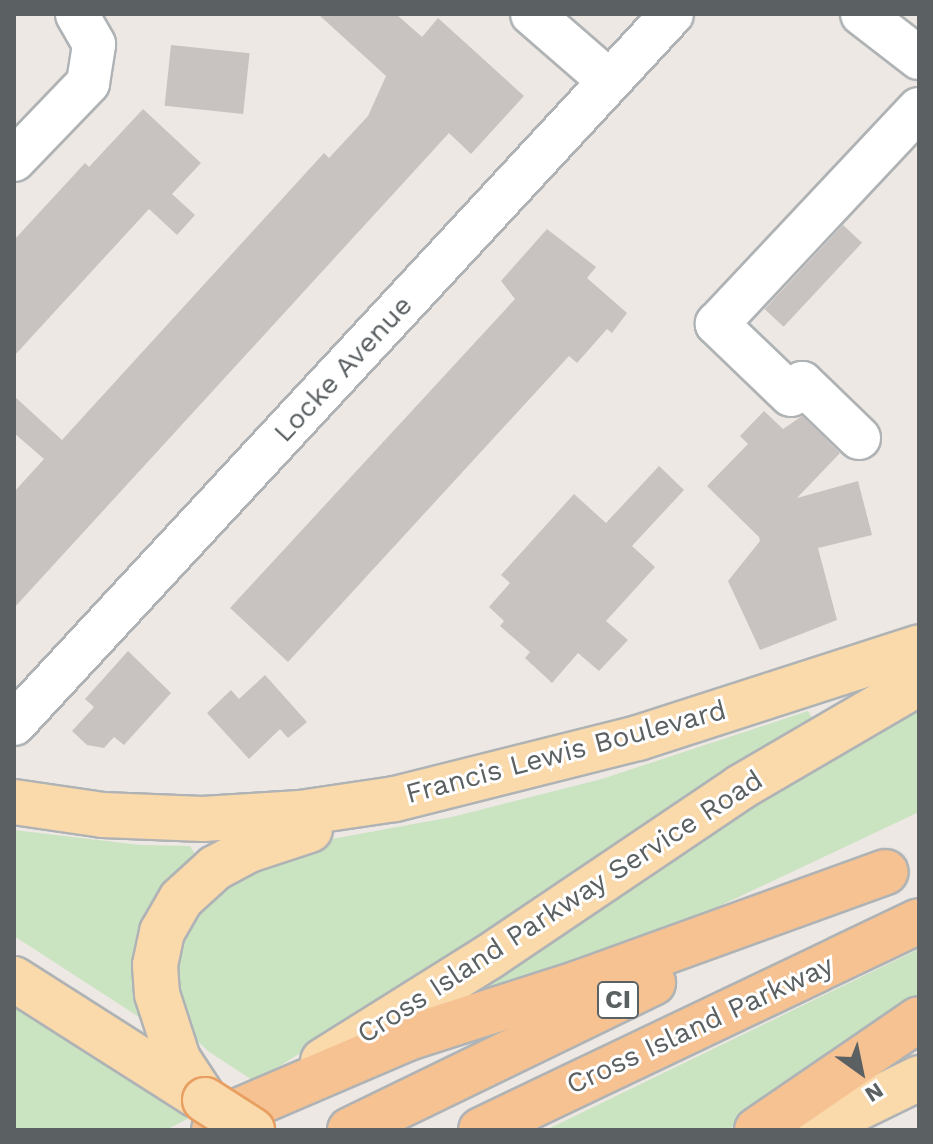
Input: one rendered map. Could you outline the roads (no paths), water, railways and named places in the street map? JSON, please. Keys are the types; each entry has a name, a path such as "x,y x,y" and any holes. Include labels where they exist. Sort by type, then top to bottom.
{"highway":[{"path":"221,1121 411,1037 579,983 903,864"},
{"name":"Cross Island Parkway","path":"350,1130 903,864"},
{"name":"Cross Island Parkway","path":"481,1130 919,921"},
{"path":"757,1130 919,1019"}],"main road":[{"name":"Francis Lewis Boulevard","path":"14,802 53,810 152,819 251,817 395,799 638,738 919,647"},
{"name":"Cross Island Parkway Service Road","path":"221,1121 456,978 741,787 919,683"},
{"path":"221,1121 174,1049 155,976 156,954 162,932 189,890 215,868 262,844 492,777"},
{"path":"14,979 221,1121"},
{"path":"813,1130 919,1078"}],"street":[{"path":"532,14 609,81"},
{"name":"Locke Avenue","path":"14,724 672,14"},
{"path":"862,14 919,58"},
{"path":"14,160 88,83 85,29"},
{"path":"859,438 802,383 791,395 717,324 919,109"}]}
